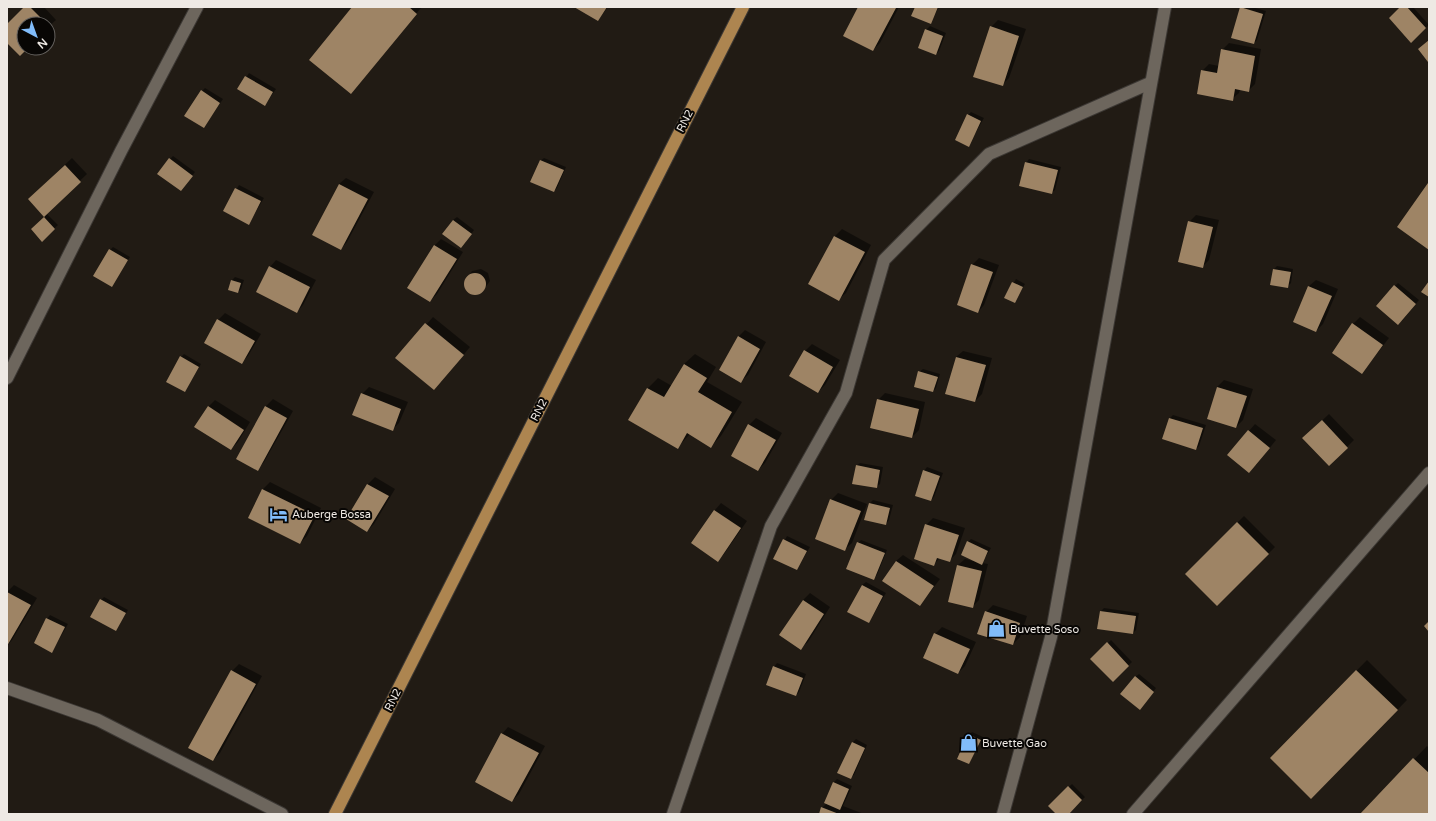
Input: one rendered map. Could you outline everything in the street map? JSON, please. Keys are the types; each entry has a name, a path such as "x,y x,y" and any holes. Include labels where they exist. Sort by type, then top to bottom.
{"main road":[{"name":"RN2","path":"335,814 743,7"}],"street":[{"path":"7,378 121,151 197,7"},
{"path":"1003,814 1051,637 1150,83 1165,7"},
{"path":"673,814 771,526 846,393 884,260 988,154 1150,83"},
{"path":"1133,814 1429,473"},
{"path":"7,688 98,720 282,814"}],"building":[{"path":"24,7 30,7 39,16 16,16 16,52 7,43 7,24"},
{"path":"352,7 409,7 417,14 351,94 309,60"},
{"path":"574,7 607,7 598,21"},
{"path":"858,7 896,8 873,51 843,36"},
{"path":"915,7 938,7 931,24 911,16"},
{"path":"1240,7 1263,14 1254,44 1231,38"},
{"path":"1400,7 1407,7 1426,28 1411,43 1389,18"},
{"path":"990,26 1019,36 1003,86 973,77"},
{"path":"925,29 943,36 936,55 918,48"},
{"path":"1429,40 1429,61 1428,62 1418,49"},
{"path":"1221,49 1255,56 1249,92 1235,89 1233,101 1197,94 1201,70 1217,73"},
{"path":"245,76 273,92 265,106 237,89"},
{"path":"201,90 220,103 204,128 184,116"},
{"path":"967,114 981,121 969,147 955,140"},
{"path":"169,158 193,176 181,191 157,174"},
{"path":"540,160 564,170 554,192 530,182"},
{"path":"1025,162 1058,170 1052,194 1019,186"},
{"path":"65,165 81,182 44,217 28,199"},
{"path":"1428,183 1429,184 1429,250 1397,227"},
{"path":"339,184 368,199 341,250 312,235"},
{"path":"235,188 261,201 249,225 223,211"},
{"path":"44,217 55,229 42,242 31,229"},
{"path":"453,220 472,234 461,248 442,234"},
{"path":"1188,221 1213,227 1203,268 1178,262"},
{"path":"834,236 865,252 839,301 808,284"},
{"path":"434,245 457,259 430,302 407,288"},
{"path":"109,249 128,260 112,287 93,276"},
{"path":"971,264 993,272 978,313 957,305"},
{"path":"269,266 310,287 297,313 256,292"},
{"path":"1273,269 1291,272 1288,288 1270,285"},
{"path":"471,273 479,273 486,280 486,288 479,295 471,295 464,288 464,280"},
{"path":"231,280 241,283 238,293 228,290"},
{"path":"1429,281 1429,297 1421,292"},
{"path":"1012,282 1023,287 1015,303 1004,298"},
{"path":"1394,285 1416,304 1398,325 1376,306"},
{"path":"1308,286 1332,296 1316,332 1293,322"},
{"path":"217,319 255,341 242,364 204,343"},
{"path":"425,323 464,355 434,390 395,358"},
{"path":"1352,323 1383,345 1362,374 1332,353"},
{"path":"738,336 760,349 741,383 719,370"},
{"path":"804,350 833,367 818,393 789,376"},
{"path":"180,356 199,367 185,392 166,382"},
{"path":"956,357 986,365 975,402 945,394"},
{"path":"684,364 707,378 698,392 732,412 711,448 687,433 678,449 628,420 647,388 664,397"},
{"path":"918,371 938,377 933,392 914,387"},
{"path":"1217,387 1247,396 1236,428 1207,419"},
{"path":"361,393 401,409 393,431 352,415"},
{"path":"877,399 919,409 912,438 870,428"},
{"path":"208,406 244,430 231,450 194,427"},
{"path":"265,406 287,418 258,471 236,459"},
{"path":"1169,418 1203,428 1196,450 1162,439"},
{"path":"1322,420 1348,448 1329,466 1302,438"},
{"path":"748,424 776,440 758,471 731,456"},
{"path":"1248,430 1270,448 1249,473 1227,455"},
{"path":"856,465 880,470 877,488 852,484"},
{"path":"923,470 940,476 931,501 915,496"},
{"path":"367,484 389,496 367,532 346,519"},
{"path":"262,489 315,515 300,544 248,518"},
{"path":"830,499 861,511 845,551 815,539"},
{"path":"869,503 890,508 886,525 864,520"},
{"path":"714,510 741,528 718,562 691,543"},
{"path":"1237,522 1269,554 1217,606 1185,574"},
{"path":"925,524 959,535 950,562 937,558 934,566 914,559"},
{"path":"783,539 807,551 797,570 773,559"},
{"path":"967,541 988,551 982,565 961,555"},
{"path":"857,542 885,553 874,580 846,569"},
{"path":"896,561 934,586 920,606 882,581"},
{"path":"957,565 982,571 973,608 948,602"},
{"path":"862,585 883,596 869,623 847,612"},
{"path":"7,592 31,605 7,646"},
{"path":"100,599 126,613 116,631 90,617"},
{"path":"803,600 824,614 801,650 779,635"},
{"path":"985,611 1020,623 1013,645 977,634"},
{"path":"1100,611 1136,616 1133,634 1097,629"},
{"path":"46,618 65,627 52,653 34,643"},
{"path":"1429,621 1429,632 1424,626"},
{"path":"934,633 970,649 958,674 923,658"},
{"path":"1107,642 1129,666 1113,682 1090,659"},
{"path":"773,666 803,678 796,696 766,685"},
{"path":"231,670 256,684 213,761 188,748"},
{"path":"1356,670 1398,710 1311,799 1270,758"},
{"path":"1135,676 1154,692 1140,710 1120,694"},
{"path":"501,733 539,753 512,802 475,782"},
{"path":"968,734 981,740 969,764 957,759"},
{"path":"852,742 865,748 851,779 837,773"},
{"path":"1413,758 1429,773 1429,814 1360,814"},
{"path":"833,782 849,789 840,810 824,803"},
{"path":"1068,786 1082,800 1069,814 1056,814 1048,806"},
{"path":"821,807 839,814 819,814"}],"place":[{"name":"Auberge Bossa","path":"279,514"},
{"name":"Buvette Soso","path":"997,629"},
{"name":"Buvette Gao","path":"969,743"}]}
